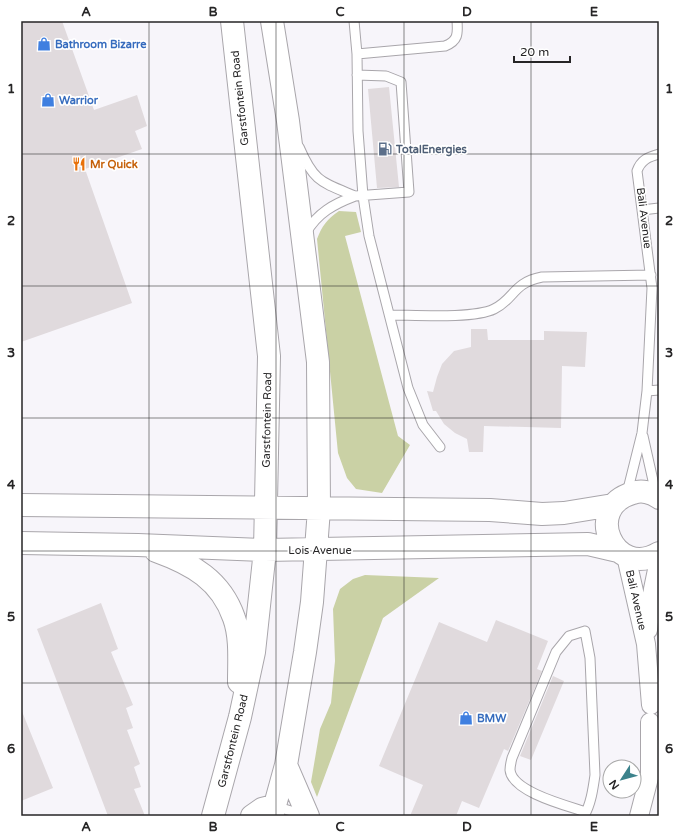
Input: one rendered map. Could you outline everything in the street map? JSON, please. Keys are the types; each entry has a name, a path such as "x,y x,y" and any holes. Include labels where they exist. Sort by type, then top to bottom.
{"main road":[{"path":"252,816 262,809 273,811 286,765 312,602 319,509 318,362 288,121 272,21"},
{"name":"Garstfontein Road","path":"213,816 240,717 254,652 265,550 269,356 231,23"},
{"path":"21,505 490,510 542,514 564,513 619,500 636,492 647,492 658,497"},
{"path":"619,500 606,524 612,543 622,553"},
{"name":"Lois Avenue","path":"21,543 138,545 265,550 588,544 622,553 635,559 644,559 659,553"},
{"path":"138,545 178,559 196,568 222,595 234,618 238,642 240,717"},
{"path":"286,765 308,816"}],"street":[{"name":"Bali Avenue","path":"622,553 645,625 654,774 639,816"},
{"name":"Bali Avenue","path":"645,625 659,560"}],"lane":[{"path":"354,21 357,54 359,196 408,388 423,425 440,447"},
{"path":"357,54 445,46 456,39 458,34 457,21"},
{"path":"305,265 306,234 313,221 323,212 359,196 409,192 401,82 386,76 357,75"},
{"path":"288,121 306,163 316,178 326,184 359,196"},
{"name":"Bali Avenue","path":"619,500 642,433 647,391 651,275 638,171 643,161 659,154"},
{"path":"642,210 659,208"},
{"path":"390,315 454,315 482,313 494,309 501,304 524,282 542,277 651,275"},
{"path":"647,391 659,390"},
{"name":"Bali Avenue","path":"642,433 658,497"},
{"path":"584,631 590,658 595,775 592,793 585,814 523,788 514,780 510,771 512,758 556,652 569,636 584,631"},
{"path":"273,811 308,816"}],"green space":[{"path":"339,211 356,212 361,232 345,236 398,436 410,445 382,493 356,489 347,478 338,453 317,239 325,223"},
{"path":"365,575 439,578 383,618 317,797 311,782 320,729 331,703 335,661 333,609 340,589 353,579"}],"building":[{"path":"21,21 62,21 94,110 137,95 147,126 135,131 142,149 85,169 132,303 21,342"},
{"path":"389,87 399,187 377,188 368,89"},
{"path":"471,329 487,329 488,340 544,340 544,331 587,332 585,367 562,366 561,428 484,426 483,452 469,452 467,439 455,433 444,424 436,411 433,411 427,391 433,392 442,364 454,351 471,347"},
{"path":"101,603 118,649 111,652 133,705 126,708 133,728 127,730 140,764 134,767 141,787 134,789 145,816 108,816 37,629"},
{"path":"496,620 548,641 537,669 542,671 508,751 504,749 479,808 462,801 456,816 410,816 423,785 379,766 439,622 487,642"},
{"path":"553,676 564,681 531,760 520,756"},
{"path":"21,709 53,788 21,801"}],"place":[{"name":"Bathroom Bizarre","path":"44,44"},
{"name":"Warrior","path":"48,100"},
{"name":"TotalEnergies","path":"385,149"},
{"name":"Mr Quick","path":"79,164"},
{"name":"BMW","path":"466,718"}]}
